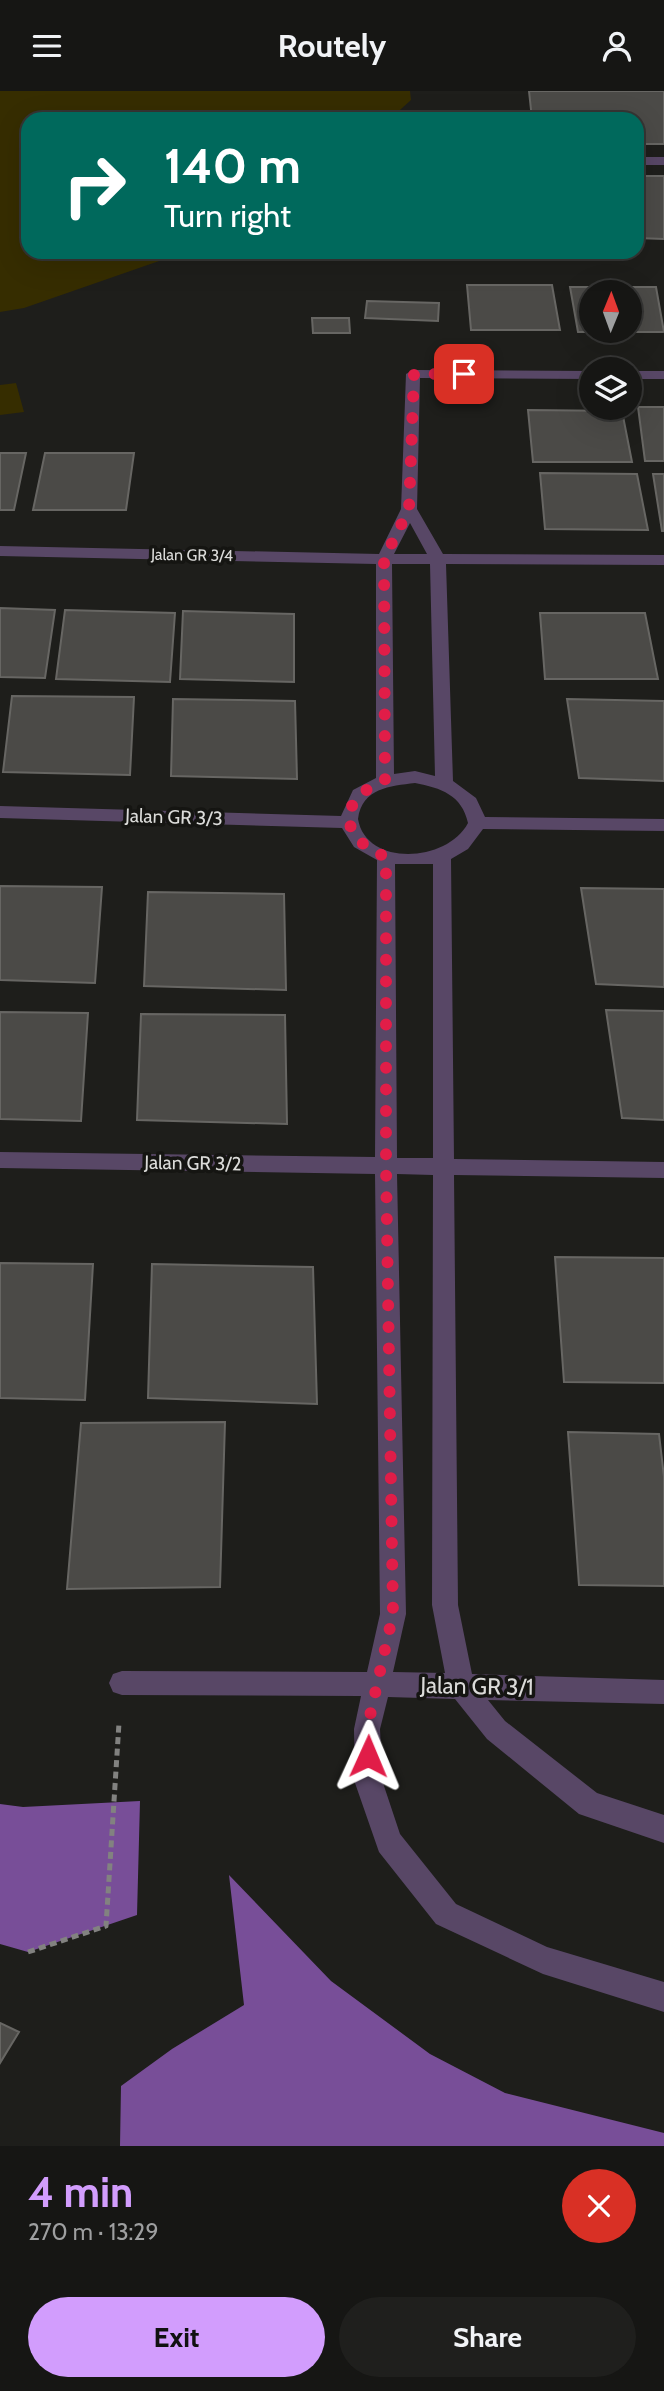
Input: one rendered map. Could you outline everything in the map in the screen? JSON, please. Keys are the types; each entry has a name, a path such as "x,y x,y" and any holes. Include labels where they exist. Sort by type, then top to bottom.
{"street":[{"path":"644,161 664,161"},
{"path":"385,780 384,559 409,509 414,374 579,375"},
{"path":"642,375 664,375"},
{"path":"409,509 438,559 444,782"},
{"name":"Jalan GR 3/4","path":"0,551 438,559"},
{"path":"438,559 664,561"},
{"path":"415,777 444,782 470,799 477,823 469,841 442,857 405,860 386,857 360,842 348,822 354,800 367,788 385,780 415,777"},
{"name":"Jalan GR 3/3","path":"0,812 348,822"},
{"path":"477,823 664,825"},
{"path":"386,857 386,1166 393,1614 367,1729 369,1783 389,1842 446,1914 543,1960 664,1997"},
{"path":"442,857 445,1605 461,1686 496,1730 589,1804 664,1829"},
{"name":"Jalan GR 3/2","path":"0,1160 443,1166"},
{"path":"443,1166 664,1170"},
{"name":"Jalan GR 3/1","path":"122,1683 378,1684 664,1692"}],"path":[{"path":"28,1952 106,1926 122,1683"}],"shaded area":[{"path":"0,91 410,91 411,100 398,112 21,112 21,259 165,259 24,308 0,312"},
{"path":"16,383 24,412 0,415 0,385"},
{"path":"140,1801 137,1915 28,1952 0,1944 0,1804 23,1807"},
{"path":"229,1875 331,1981 430,2054 505,2093 664,2133 664,2146 120,2146 121,2086 172,2049 244,2005"}],"building":[{"path":"529,91 664,91 664,144 644,144 644,112 531,112"},
{"path":"644,176 664,176 664,239 644,238"},
{"path":"467,285 552,285 560,330 471,330"},
{"path":"570,287 579,287 578,332"},
{"path":"642,287 656,287 664,332 642,332"},
{"path":"367,301 439,303 438,321 365,318"},
{"path":"312,318 349,318 350,333 313,333"},
{"path":"642,407 664,407 664,461 645,461 640,420 642,420"},
{"path":"528,410 579,411 579,420 624,420 632,462 533,462"},
{"path":"0,453 26,453 14,510 0,510"},
{"path":"45,453 134,453 126,510 33,510"},
{"path":"540,473 637,474 648,530 545,529"},
{"path":"653,474 664,474 664,531 662,531"},
{"path":"0,608 55,610 45,678 0,677"},
{"path":"65,610 175,613 170,682 56,679"},
{"path":"183,611 294,614 294,682 180,679"},
{"path":"540,613 645,613 658,679 545,679"},
{"path":"12,696 134,697 130,775 3,772"},
{"path":"173,699 295,701 297,779 171,776"},
{"path":"567,699 664,701 664,781 579,778"},
{"path":"0,886 102,887 95,983 0,980"},
{"path":"581,888 664,889 664,987 596,984"},
{"path":"148,892 284,894 286,990 144,986"},
{"path":"606,1010 664,1011 664,1120 622,1118"},
{"path":"0,1012 88,1013 81,1121 0,1119"},
{"path":"141,1014 285,1015 287,1124 137,1120"},
{"path":"555,1257 664,1258 664,1383 564,1382"},
{"path":"0,1263 93,1264 85,1400 0,1398"},
{"path":"152,1264 313,1267 317,1404 148,1398"},
{"path":"225,1422 220,1587 67,1589 81,1423"},
{"path":"568,1432 659,1434 664,1477 664,1586 579,1585"},
{"path":"0,2023 19,2032 0,2063"}],"route":[{"path":"368,1756 367,1729 393,1614 386,1166 386,857 360,842 348,822 348,814 354,800 367,788 385,780 384,559 409,509 414,374 464,374"}]}
